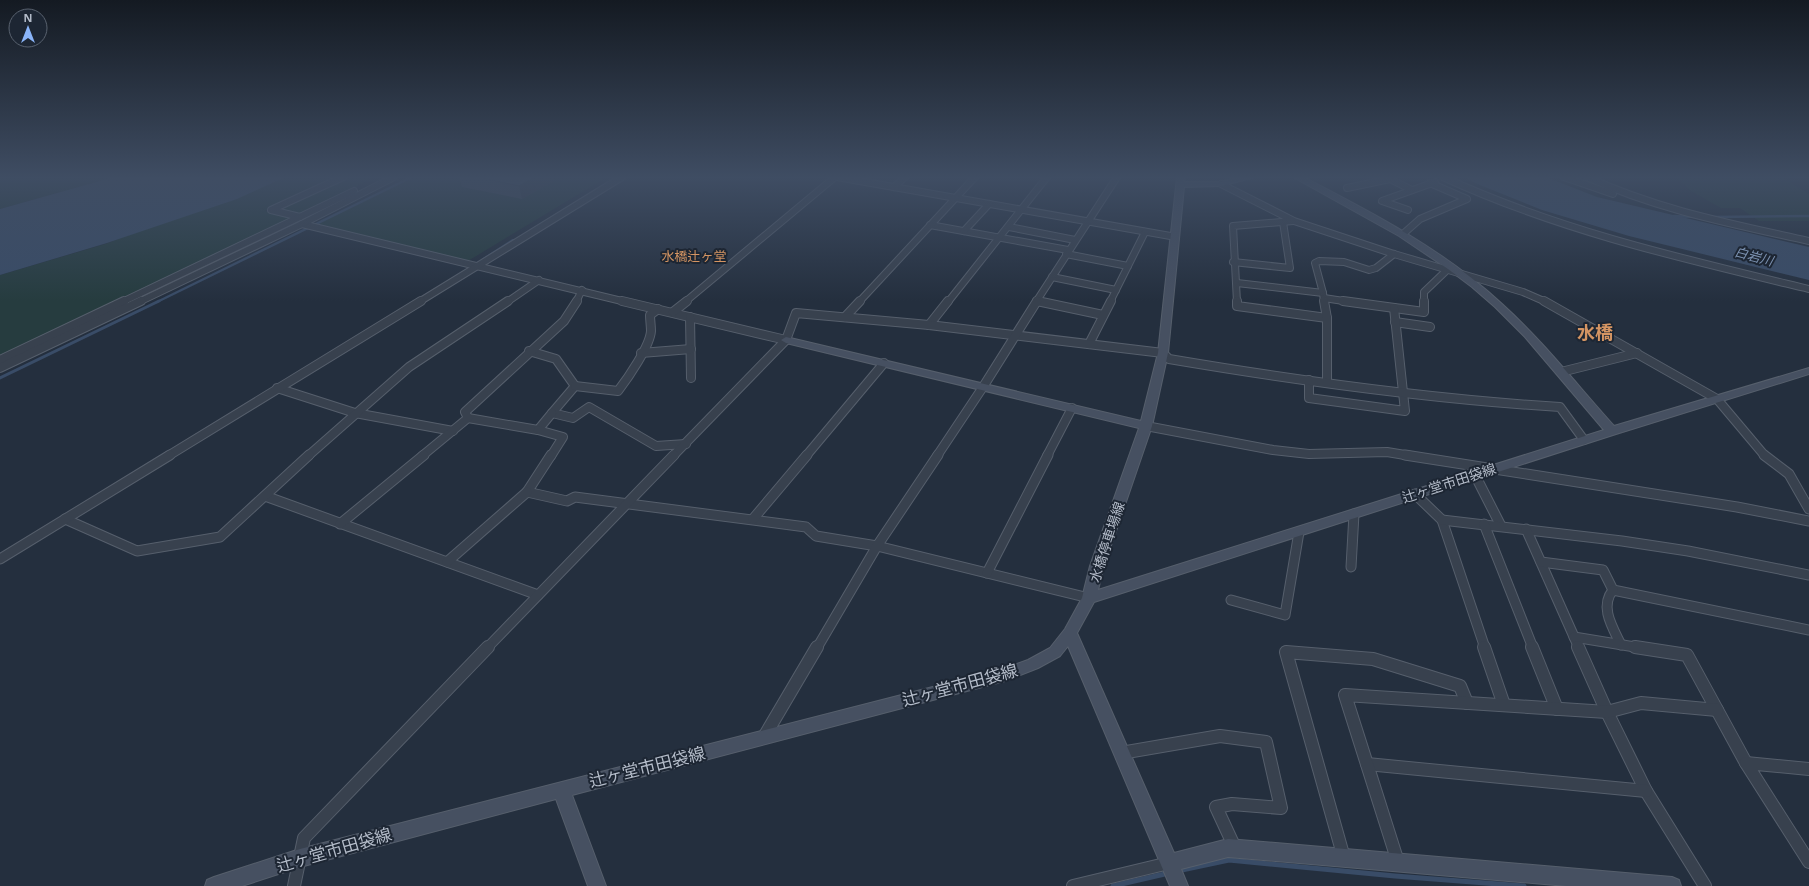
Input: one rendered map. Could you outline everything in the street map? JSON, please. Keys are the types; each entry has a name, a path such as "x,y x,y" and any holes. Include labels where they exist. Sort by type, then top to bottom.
{"main road":[{"name":"水橋停車場線","path":"1070,633 1089,598 1097,566 1146,426 1163,353 1178,218"},
{"path":"1376,218 1403,234 1462,275 1518,324 1612,431"},
{"path":"786,340 1146,426"},
{"name":"辻ヶ堂市田袋線","path":"1089,598 1612,431 1809,371"},
{"path":"1070,633 1179,886"},
{"name":"辻ヶ堂市田袋線","path":"214,886 300,858 561,789 764,738 934,692 1005,675 1033,664 1055,652 1070,633"},
{"path":"561,789 597,886"},
{"path":"1169,863 1228,848 1672,886"}],"street":[{"path":"296,218 478,266 786,340"},
{"path":"0,368 304,218"},
{"path":"0,360 305,218"},
{"path":"470,264 545,218"},
{"path":"0,559 555,218"},
{"path":"673,312 786,218"},
{"path":"846,317 936,218"},
{"path":"964,231 976,218"},
{"path":"929,325 1016,218"},
{"path":"1072,218 1176,237"},
{"path":"764,738 877,546 983,387 1089,218"},
{"path":"1289,218 1394,254 1523,292 1545,301 1717,399 1768,459 1789,474 1809,509"},
{"path":"1403,234 1422,218"},
{"path":"1547,218 1634,246 1809,289"},
{"path":"1711,218 1809,241"},
{"path":"1294,221 1233,226 1237,306 1327,318"},
{"path":"1234,262 1290,268 1283,222"},
{"path":"930,225 1000,237 1128,266"},
{"path":"1009,227 1075,240"},
{"path":"1089,344 1145,232"},
{"path":"1327,383 1327,318 1315,263 1319,261 1344,262 1369,270 1376,268 1394,254"},
{"path":"1237,283 1424,312 1424,292 1446,270"},
{"path":"1052,277 1116,290"},
{"path":"65,519 137,550 220,537 355,413 408,367 539,280"},
{"path":"468,418 465,412 529,351 564,321 571,312 582,290"},
{"path":"1037,301 1103,315"},
{"path":"1309,380 1309,398 1405,411 1394,308"},
{"path":"529,351 556,359 574,386 618,391 623,386 651,332 650,315 658,309"},
{"path":"294,886 304,838 786,340 796,313 929,325 1163,353 1170,359 1404,394 1485,403 1560,407 1584,440"},
{"path":"690,317 691,378"},
{"path":"1395,322 1430,327"},
{"path":"641,353 691,349"},
{"path":"1561,372 1637,353"},
{"path":"753,519 884,363"},
{"path":"538,430 574,386"},
{"path":"277,388 355,413 453,431"},
{"path":"552,414 573,418 589,406 656,446 686,444"},
{"path":"987,573 1072,408"},
{"path":"447,562 527,492 563,437 538,430 468,418"},
{"path":"340,524 468,418"},
{"path":"1146,426 1273,450 1309,454 1387,452 1737,507 1809,521"},
{"path":"1475,475 1501,526"},
{"path":"527,492 567,501 576,497 806,527 816,536 877,546 1089,598"},
{"path":"1415,494 1442,520 1504,706"},
{"path":"265,496 538,595"},
{"path":"1351,567 1354,514"},
{"path":"1442,520 1526,529 1688,551 1809,574"},
{"path":"1484,524 1557,709"},
{"path":"1526,529 1607,712 1646,791 1705,886"},
{"path":"1231,600 1285,615 1298,532"},
{"path":"1541,562 1603,570 1614,590"},
{"path":"1614,590 1670,600 1809,630"},
{"path":"1614,590 1608,596 1607,614 1621,644"},
{"path":"1574,637 1687,655 1746,763 1805,849 1809,862"},
{"path":"1344,858 1286,652 1373,659 1460,686 1467,703"},
{"path":"1398,862 1345,695 1607,712 1641,704 1717,710"},
{"path":"1122,753 1220,736 1266,742 1281,808 1232,804 1216,807 1235,849"},
{"path":"1746,763 1809,769"},
{"path":"1367,764 1646,791"},
{"path":"1073,886 1169,863"}],"green space":[{"path":"174,218 291,218 0,357 0,275 105,244"},
{"path":"329,218 539,218 468,261 318,224"},
{"path":"1755,218 1809,218 1809,221 1759,221"}],"water":[{"path":"0,218 180,218 107,243 0,275"},
{"name":"白岩川","path":"1570,218 1688,218 1809,247 1809,280 1629,236"}],"waterway":[{"path":"157,302 328,218"},
{"path":"482,260 513,240"},
{"path":"0,378 159,301"},
{"path":"1177,871 1229,860 1395,876 1524,886"},
{"path":"1113,886 1169,873"}],"district":[{"name":"水橋辻ヶ堂","path":"694,256"},
{"name":"水橋","path":"1595,333"}]}
